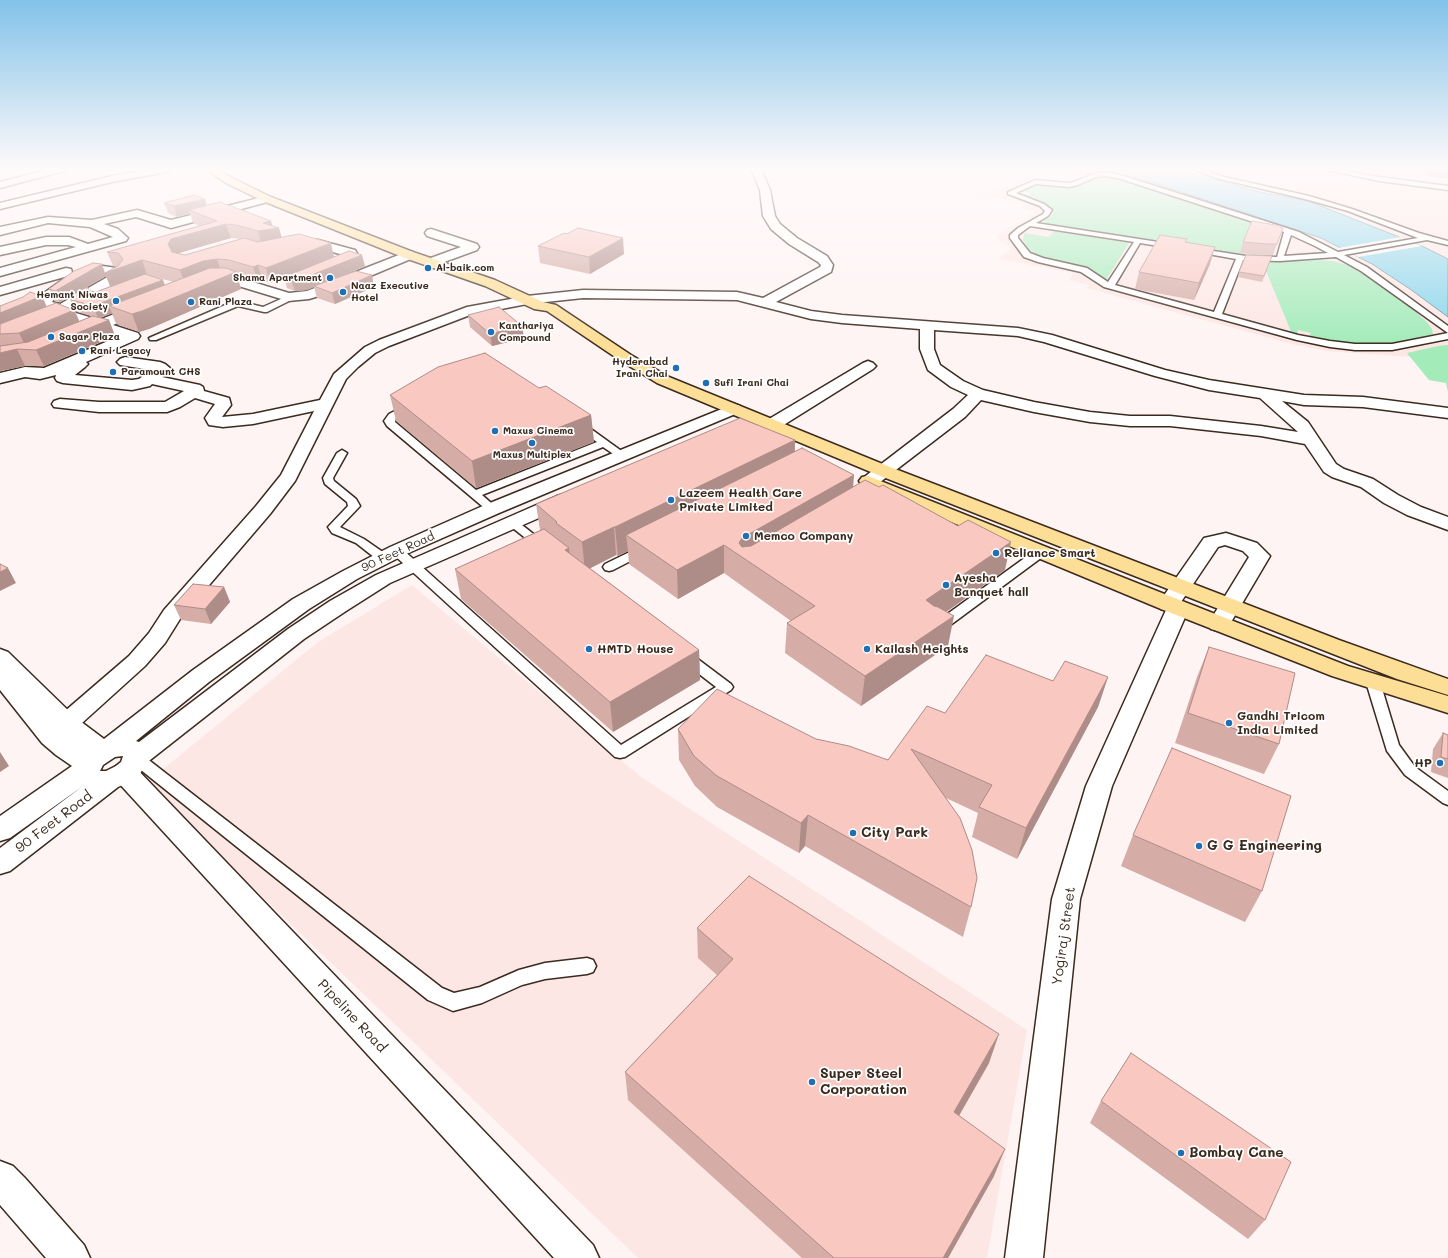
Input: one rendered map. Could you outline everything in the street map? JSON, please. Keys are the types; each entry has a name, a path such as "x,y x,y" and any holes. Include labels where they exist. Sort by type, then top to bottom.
{"main road":[{"path":"342,228 490,283 533,303 550,308 626,358 663,380 877,484 1042,552 1176,600 1230,606 1397,670 1448,687"},
{"path":"877,484 1176,600 1219,624 1340,671 1448,705"}],"street":[{"path":"0,231 14,228"},
{"path":"98,254 122,238 114,232 102,228"},
{"path":"165,228 169,230 176,228"},
{"path":"765,302 826,269 827,265 823,259 793,241 777,228"},
{"path":"431,233 473,247 432,262"},
{"path":"0,251 46,241 69,241 98,254"},
{"path":"289,245 303,242 318,244 350,253 350,257 315,271"},
{"path":"0,272 131,247"},
{"path":"200,286 222,279 233,280 280,295 309,295 327,289 409,254"},
{"path":"29,310 44,304 49,296 73,278 92,270 100,269 120,274 63,310 42,320"},
{"path":"0,291 66,272"},
{"path":"265,291 288,282"},
{"path":"66,339 152,300 102,316 81,316 72,310 116,292"},
{"path":"59,730 137,661 157,638 172,615 263,510 289,477 340,377 361,356 370,350 450,316 487,306 533,303 583,294 721,294 750,298 811,315 1018,332 1087,349 1160,373 1209,385 1304,400 1370,402 1448,413"},
{"path":"0,378 25,372 40,374 49,372 133,336 81,316 44,304"},
{"path":"927,325 927,349 933,367 957,384 978,394 1034,407 1090,417 1130,421 1177,422 1312,440"},
{"path":"104,360 85,361 63,376 63,378 138,385 150,379 163,368 125,362"},
{"path":"745,420 868,366"},
{"path":"60,404 99,407 158,408 174,404 197,390 194,388 150,379"},
{"path":"194,393 223,401 224,405 213,418 215,421 223,422 252,418 327,403"},
{"path":"877,484 959,413 978,394"},
{"path":"1265,394 1284,412 1297,421 1312,440 1324,461 1330,468 1338,473 1367,483 1401,505 1448,524"},
{"name":"90 Feet Road","path":"0,863 201,676 300,604 350,575 390,555 492,509 622,455 745,420"},
{"name":"90 Feet Road","path":"0,830 108,764 296,634 338,606 383,579 745,420"},
{"name":"Yogiraj Street","path":"1024,1258 1066,899 1099,786 1176,600 1211,542 1226,539 1250,547 1260,556 1230,606"},
{"path":"1219,624 1230,606"},
{"name":"Pipeline Road","path":"2,670 59,730 66,750 108,764 580,1258"},
{"path":"0,1180 12,1191 71,1258"}],"lane":[{"path":"1022,228 1014,235 1014,238 1027,255 1041,260 1084,270 1110,286 1297,338 1355,347 1392,347 1448,336"},
{"path":"1053,228 1240,257 1280,259 1339,254 1427,238"},
{"path":"1275,228 1306,238 1339,254 1395,290 1448,330"},
{"path":"1399,228 1427,238 1448,243"},
{"path":"1280,259 1288,232"},
{"path":"1110,286 1138,241"},
{"path":"1217,316 1240,257"},
{"path":"153,338 235,302 264,310 295,296"},
{"path":"416,402 392,416 389,421 492,509"},
{"path":"572,421 622,455"},
{"path":"474,494 604,443"},
{"path":"581,452 600,465"},
{"path":"342,453 328,478 328,482 352,501 354,506 334,527 336,531 414,566 620,753 726,687 676,649"},
{"path":"513,523 550,552 533,556"},
{"path":"609,567 651,546"},
{"path":"934,631 1042,552"},
{"path":"447,596 461,590"},
{"path":"1373,682 1392,747 1410,771 1448,798"},
{"path":"108,764 435,994 453,1002 482,995 519,978 545,971 587,966"}],"shaded area":[{"path":"1009,228 1291,228 1328,242 1321,228 1448,228 1448,259 1422,246 1359,257 1410,289 1448,317 1448,392 1446,383 1429,380 1410,357 1327,351 1292,344 1086,288 1089,285 1069,280 1073,273 999,259 1011,249 1008,245 1000,241 997,237"},
{"path":"412,585 641,777 1027,1030 987,1258 638,1258 145,784 318,642"}],"green space":[{"path":"1072,228 1264,228 1277,232 1270,256 1226,252"},
{"path":"1054,231 1129,243 1106,280 1089,269 1042,258 1027,247 1023,239 1025,233 1049,237"},
{"path":"1317,260 1333,261 1351,266 1410,307 1427,322 1432,329 1433,334 1430,336 1381,345 1337,342 1309,337 1311,333 1298,330 1297,335 1292,334 1264,266 1264,262"},
{"path":"1448,345 1448,392 1446,383 1429,380 1407,353"}],"water":[{"path":"1290,228 1376,228 1422,246 1448,259 1448,317 1410,289 1372,264 1321,238"}],"pier":[{"path":"1401,237 1422,246 1358,257 1338,248"}],"building":[{"path":"193,228 212,228 171,239 168,244 172,252 185,255 244,238 258,242 299,234 331,243 266,268 258,265 253,267 229,260 217,259 203,261 180,270 142,260 105,273 118,266 123,259 118,253 107,252"},
{"path":"246,228 279,228 258,231"},
{"path":"578,228 623,238 589,257 538,246"},
{"path":"1249,228 1283,228 1277,244 1243,242"},
{"path":"1160,235 1187,239 1185,242 1215,247 1199,283 1139,272"},
{"path":"349,251 362,255 304,278 291,279 284,277"},
{"path":"1246,255 1272,256 1264,276 1239,272"},
{"path":"93,263 102,264 55,291 49,289 74,271"},
{"path":"210,268 226,268 236,272 132,314 109,306"},
{"path":"356,271 372,275 332,293 314,286"},
{"path":"145,274 163,280 93,306 72,300 69,297 87,287 90,291 96,292"},
{"path":"30,292 42,296 0,313 0,306 23,297"},
{"path":"56,303 74,310 19,333 0,334 0,324"},
{"path":"499,307 522,326 490,334 468,315"},
{"name":"Sagar Plaza","path":"93,316 109,320 36,350 17,349 0,353 0,346 28,342"},
{"path":"485,353 539,388 546,386 591,415 472,461 390,395 438,367"},
{"path":"740,418 795,440 582,542 556,523 557,522 536,504"},
{"path":"802,448 854,475 742,538 739,543 742,547 751,546 865,480 879,487 883,485 958,526 968,520 1011,542 926,600 934,606 954,616 865,676 787,623 815,606 724,545 677,570 626,535"},
{"name":"HMTD House","path":"544,529 569,548 565,550 699,650 610,702 455,569"},
{"path":"0,564 8,568 0,572"},
{"path":"193,584 224,587 205,609 174,605"},
{"path":"1209,647 1295,673 1279,744 1188,713"},
{"path":"986,655 1053,681 1065,661 1108,677 1026,828 979,807 992,785 911,749 960,818 972,850 977,878 971,907 808,815 801,823 717,776 694,756 678,729 717,689 816,739 849,746 888,760 927,706 945,713"},
{"path":"1443,733 1448,735 1448,759 1441,757"},
{"name":"G G Engineering","path":"1172,748 1291,796 1262,891 1133,835"},
{"name":"Super Steel Corporation","path":"749,876 999,1034 954,1112 1005,1149 943,1258 834,1258 625,1072 733,959 697,928"},
{"path":"1131,1053 1291,1162 1265,1220 1101,1101"}],"place":[{"name":"Al-baik.com","path":"428,268"},
{"name":"Shama Apartment","path":"330,278"},
{"name":"Naaz Executive Hotel","path":"343,292"},
{"name":"Hemant Niwas Society","path":"116,301"},
{"name":"Rani Plaza","path":"191,302"},
{"name":"Kanthariya Compound","path":"491,332"},
{"name":"Sagar Plaza","path":"51,337"},
{"name":"Rani Legacy","path":"82,351"},
{"name":"Hyderabad Irani Chai","path":"676,368"},
{"name":"Paramount CHS","path":"113,372"},
{"name":"Sufi Irani Chai","path":"706,383"},
{"name":"Maxus Cinema","path":"495,431"},
{"name":"Maxus Multiplex","path":"532,443"},
{"name":"Lazeem Health Care Private Limited","path":"671,500"},
{"name":"Memco Company","path":"746,536"},
{"name":"Reliance Smart","path":"996,553"},
{"name":"Ayesha Banquet hall","path":"946,585"},
{"name":"HMTD House","path":"589,649"},
{"name":"Kailash Heights","path":"867,649"},
{"name":"Gandhi Tricom India Limited","path":"1229,723"},
{"name":"HP","path":"1440,763"},
{"name":"City Park","path":"853,833"},
{"name":"G G Engineering","path":"1199,846"},
{"name":"Super Steel Corporation","path":"812,1082"},
{"name":"Bombay Cane","path":"1181,1153"}]}
